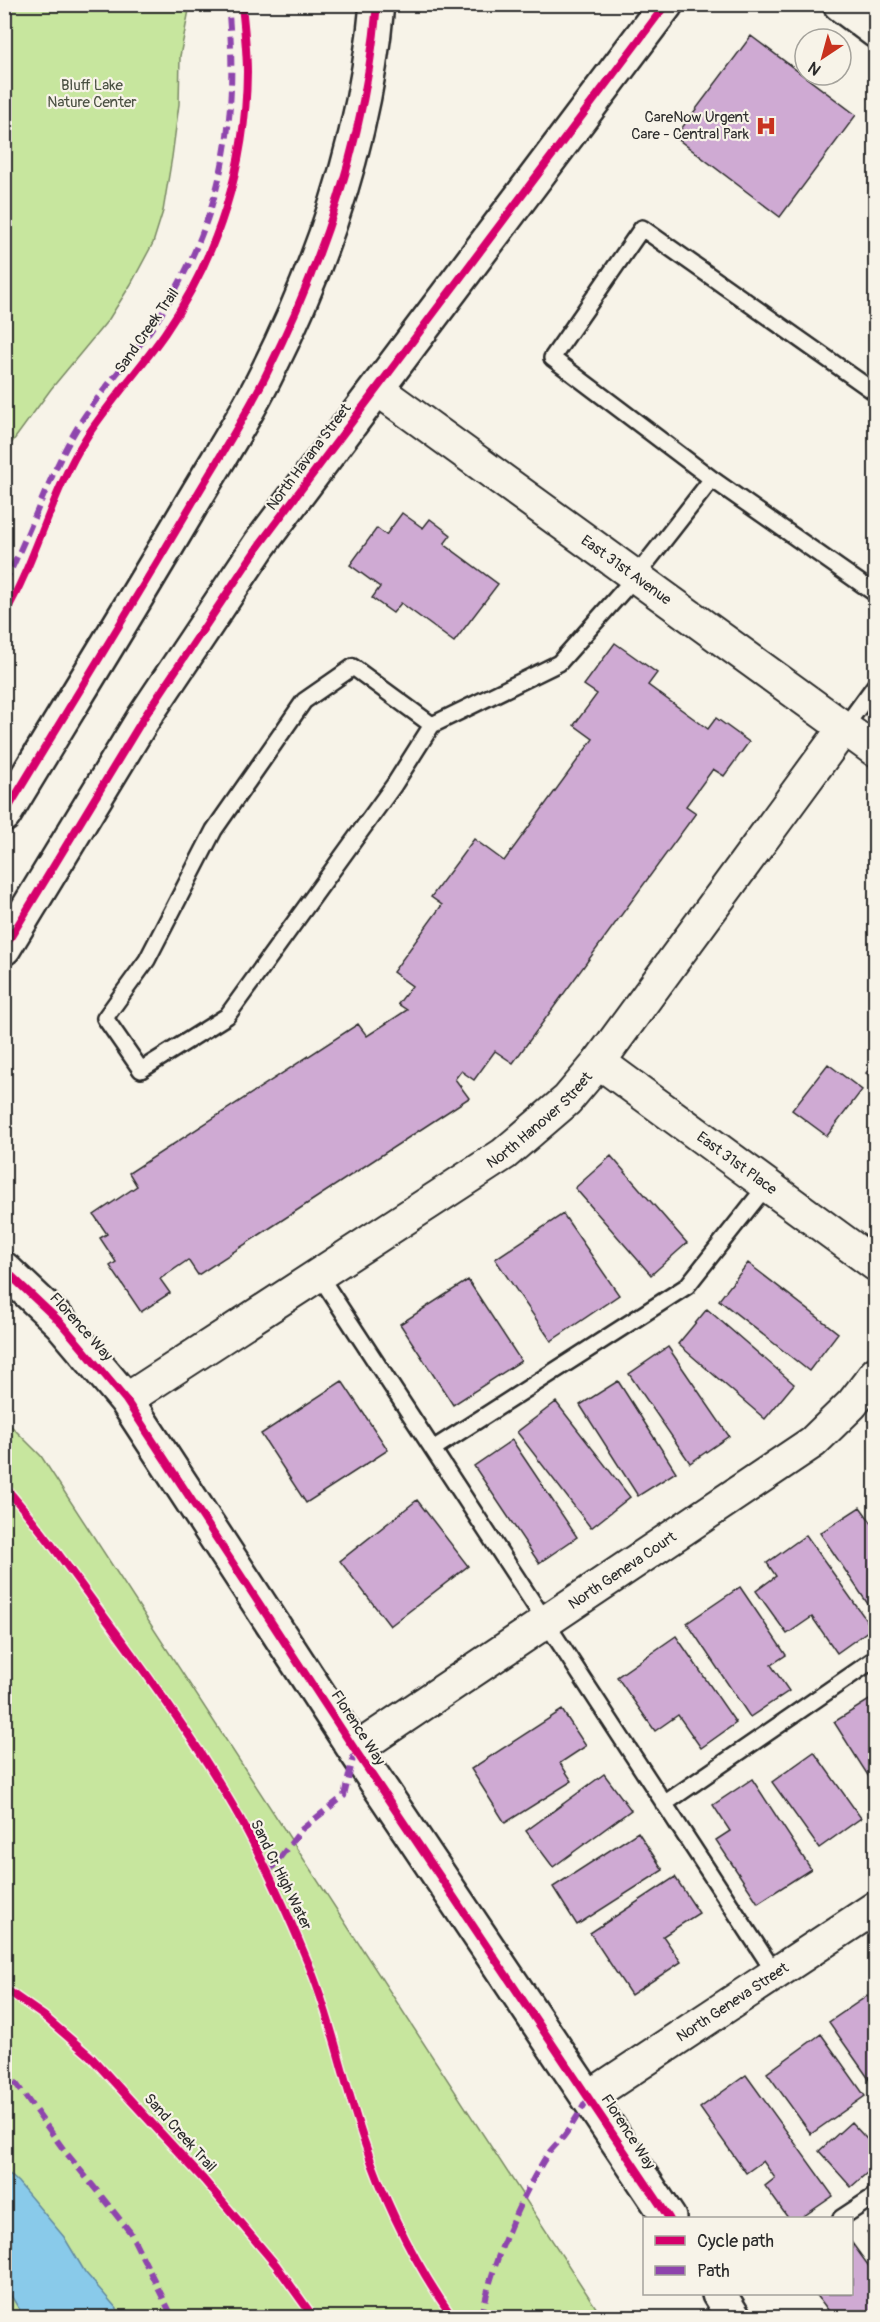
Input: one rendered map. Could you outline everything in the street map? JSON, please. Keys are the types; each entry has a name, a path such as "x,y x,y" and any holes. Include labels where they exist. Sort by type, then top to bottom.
{"main road":[{"path":"4,815 149,579 234,433 265,377 293,318 316,264 347,166 371,61 377,4"},
{"name":"North Havana Street","path":"4,948 143,719 260,544 666,4"},
{"path":"840,4 876,31"},
{"name":"Florence Way","path":"4,1269 61,1323 126,1400 355,1750 668,2217"}],"street":[{"name":"East 31st Avenue","path":"377,389 876,751"},
{"name":"North Hanover Street","path":"126,1400 504,1154 567,1100 599,1062 844,728"},
{"name":"East 31st Place","path":"599,1062 876,1265"},
{"name":"North Geneva Court","path":"355,1750 813,1442 852,1404 876,1373"},
{"name":"North Geneva Street","path":"589,2097 876,1907"}],"lane":[{"path":"876,393 642,228 552,358 712,479 876,594"},
{"path":"432,725 353,667 304,701 214,830 147,960 105,1018 141,1070 226,1016 394,785 432,725 559,663 636,576 712,479"},
{"path":"844,728 876,684"},
{"path":"433,1449 687,1286 767,1185"},
{"path":"319,1275 776,1973"},
{"path":"664,1804 876,1658"},
{"path":"843,2217 876,2195"}],"green space":[{"name":"Bluff Lake Nature Center","path":"5,4 190,5 180,56 179,104 172,157 163,211 153,243 109,319 51,389 5,452"},
{"path":"4,1419 41,1456 602,2317 5,2317"}],"water":[{"path":"5,2170 18,2182 64,2237 85,2272 124,2317 24,2317 5,2286"}],"building":[{"name":"CareNow Urgent Care - Central Park","path":"751,36 793,68 793,87 819,87 856,115 780,217 675,137"},
{"path":"402,513 423,528 430,519 451,535 444,544 498,584 454,642 401,603 393,613 372,598 380,587 350,565 377,528 386,535"},
{"path":"615,643 657,673 648,685 708,729 716,718 749,742 724,776 713,769 686,806 696,813 513,1063 495,1051 474,1080 461,1071 455,1079 469,1098 198,1275 188,1260 160,1279 170,1293 141,1312 110,1266 116,1262 100,1238 107,1234 94,1215 137,1186 129,1173 358,1024 367,1036 407,1010 398,1004 412,986 393,972 442,905 431,897 474,839 504,861 593,739 574,725 597,694 584,685"},
{"path":"876,1059 876,1080 866,1073"},
{"path":"828,1064 862,1090 827,1136 792,1110"},
{"path":"611,1156 687,1243 651,1275 575,1188"},
{"path":"563,1214 619,1295 551,1341 495,1259"},
{"path":"748,1263 838,1333 809,1371 719,1300"},
{"path":"468,1280 521,1361 453,1405 400,1324"},
{"path":"707,1309 794,1384 765,1419 678,1344"},
{"path":"668,1347 729,1436 690,1463 629,1374"},
{"path":"342,1381 388,1450 306,1503 261,1434"},
{"path":"618,1381 676,1472 638,1496 580,1405"},
{"path":"556,1402 630,1497 591,1528 517,1432"},
{"path":"512,1440 577,1537 539,1563 474,1466"},
{"path":"417,1500 468,1566 390,1626 340,1561"},
{"path":"860,1507 876,1529 876,1616 820,1533"},
{"path":"806,1535 872,1628 837,1653 812,1617 787,1634 756,1591 776,1576 767,1563"},
{"path":"740,1587 786,1655 771,1665 789,1691 750,1717 687,1623"},
{"path":"676,1636 736,1723 701,1748 678,1715 655,1731 617,1677"},
{"path":"874,1697 876,1699 876,1788 834,1722"},
{"path":"562,1710 586,1746 560,1763 572,1781 505,1823 471,1769"},
{"path":"814,1752 861,1818 819,1848 772,1782"},
{"path":"604,1774 631,1810 553,1867 526,1831"},
{"path":"752,1779 811,1869 758,1903 716,1840 730,1831 713,1805"},
{"path":"638,1832 663,1870 577,1925 553,1887"},
{"path":"675,1877 699,1913 663,1936 681,1962 631,1995 590,1933"},
{"path":"876,1990 876,2089 829,2022"},
{"path":"821,2034 865,2096 811,2134 767,2073"},
{"path":"746,2075 833,2196 802,2217 787,2217 765,2186 775,2178 763,2161 746,2173 700,2108"},
{"path":"851,2122 876,2149 876,2165 851,2187 819,2151"},
{"path":"876,2226 876,2244 867,2232"},
{"path":"853,2244 876,2276 876,2318 834,2318 817,2295 853,2295"}],"marked path":[{"path":"4,584 70,440 92,406 157,321 186,270 202,234 214,198 229,123 231,45 228,4"},
{"path":"268,1873 302,1829 344,1796 355,1750"},
{"path":"4,2067 64,2150 130,2232 173,2318"},
{"path":"482,2318 498,2256 516,2213 546,2157 564,2136 589,2097"}],"cycle path":[{"name":"Sand Creek Trail","path":"4,615 16,594 53,503 74,459 95,424 165,333 184,304 214,241 226,209 241,142 247,64 242,4"},
{"path":"4,815 238,427 287,331 324,241 352,148 363,100 377,4"},
{"path":"4,948 143,719 260,544 666,4"},
{"path":"4,1269 61,1323 126,1400 355,1750 668,2217"},
{"name":"Sand Cr High Water","path":"4,1486 57,1551 167,1703 210,1767 247,1830 279,1895 315,1982 371,2162 413,2254 453,2318"},
{"name":"Sand Creek Trail","path":"4,1988 44,2016 90,2056 204,2180 276,2265 314,2318"}],"place":[{"name":"CareNow Urgent Care - Central Park","path":"766,126"}]}
